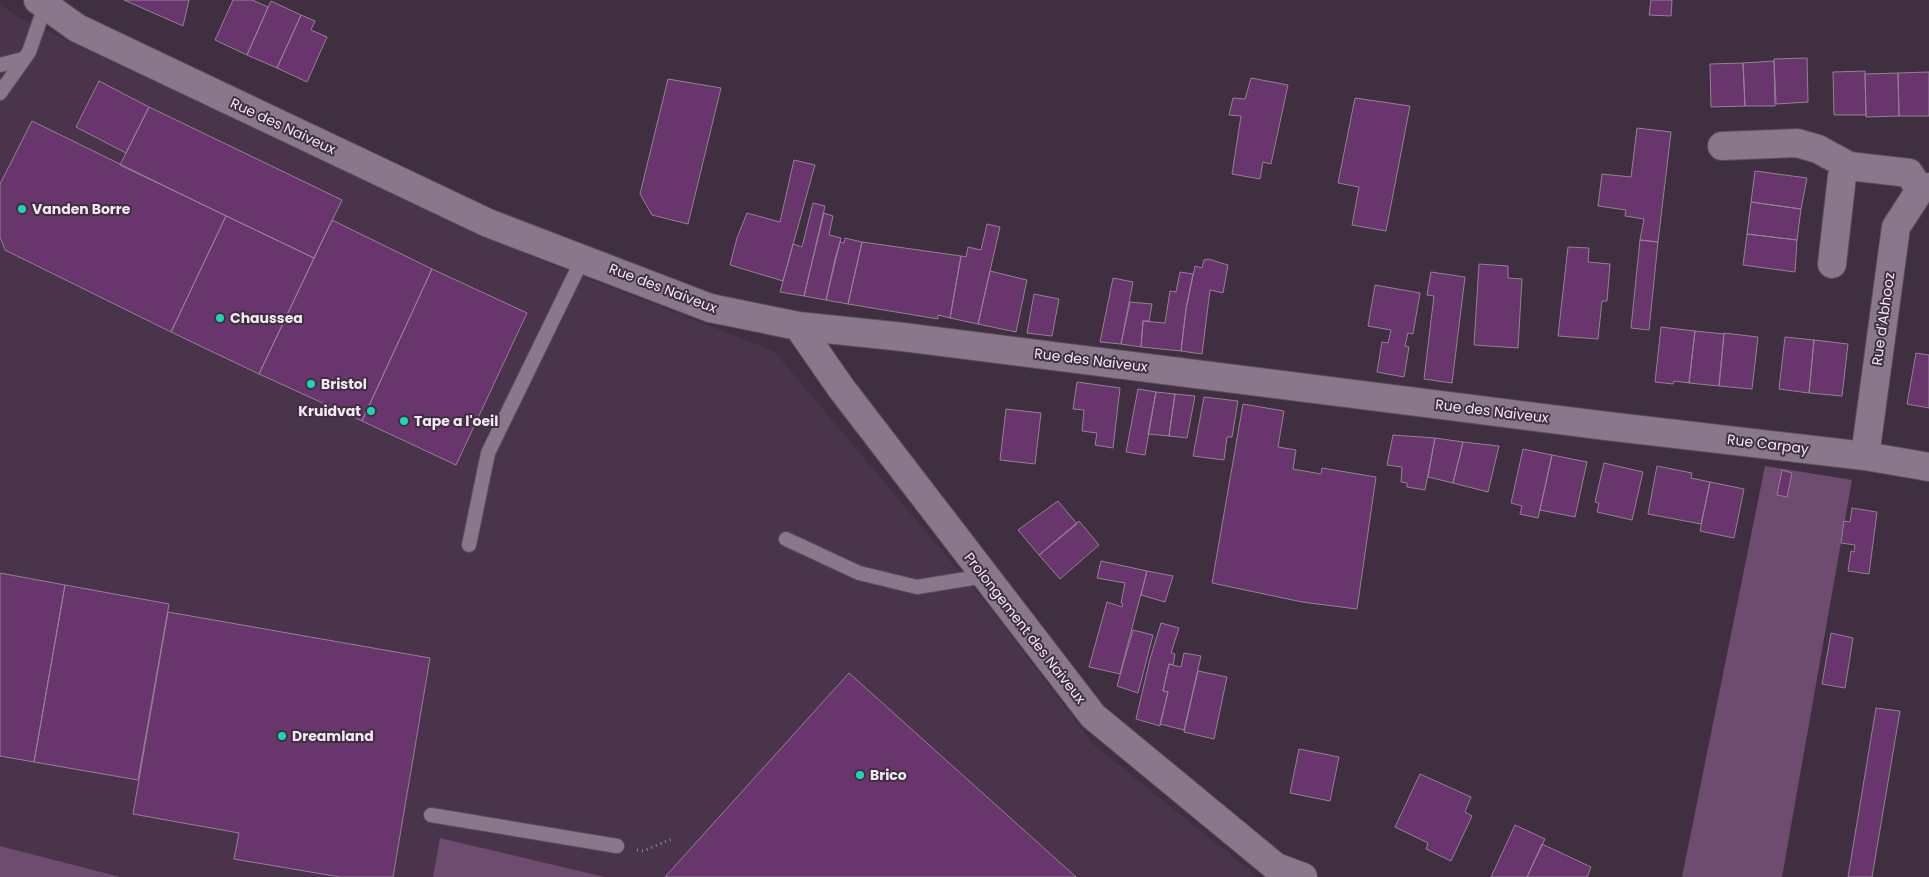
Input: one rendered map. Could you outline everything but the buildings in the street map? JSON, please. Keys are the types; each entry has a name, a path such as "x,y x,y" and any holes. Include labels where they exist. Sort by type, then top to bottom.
{"street":[{"name":"Rue des Naiveux","path":"43,2 77,28 488,223 710,308 798,326 903,337 1607,426"},
{"name":"Rue d'Abhooz","path":"1722,146 1797,143 1818,149 1848,166 1908,173 1925,189 1896,226 1865,456"},
{"path":"1832,264 1842,176 1848,166"},
{"name":"Prolongement des Naiveux","path":"798,326 841,388 1093,716 1276,867 1303,877"},
{"name":"Rue Carpay","path":"1607,426 1865,456 1929,466"}],"lane":[{"path":"0,93 29,52 43,2"},
{"path":"0,64 23,60"},
{"path":"469,545 488,454 583,258"},
{"path":"786,539 859,573 917,587 986,576"},
{"path":"431,815 617,846"}],"path":[{"path":"631,849 643,850 672,839"}],"shaded area":[{"path":"0,3 17,17 535,258 774,351 990,608 1094,745 1258,877 606,877 440,838 433,877 123,877 0,846"},
{"path":"1765,466 1852,480 1782,877 1682,877"},
{"path":"440,838 605,877 433,877"},
{"path":"0,846 121,877 0,877"}],"place":[{"name":"Vanden Borre","path":"22,209"},
{"name":"Chaussea","path":"220,318"},
{"name":"Bristol","path":"311,384"},
{"name":"Kruidvat","path":"371,411"},
{"name":"Tape a l'oeil","path":"404,421"},
{"name":"Dreamland","path":"282,736"},
{"name":"Brico","path":"860,775"}]}
